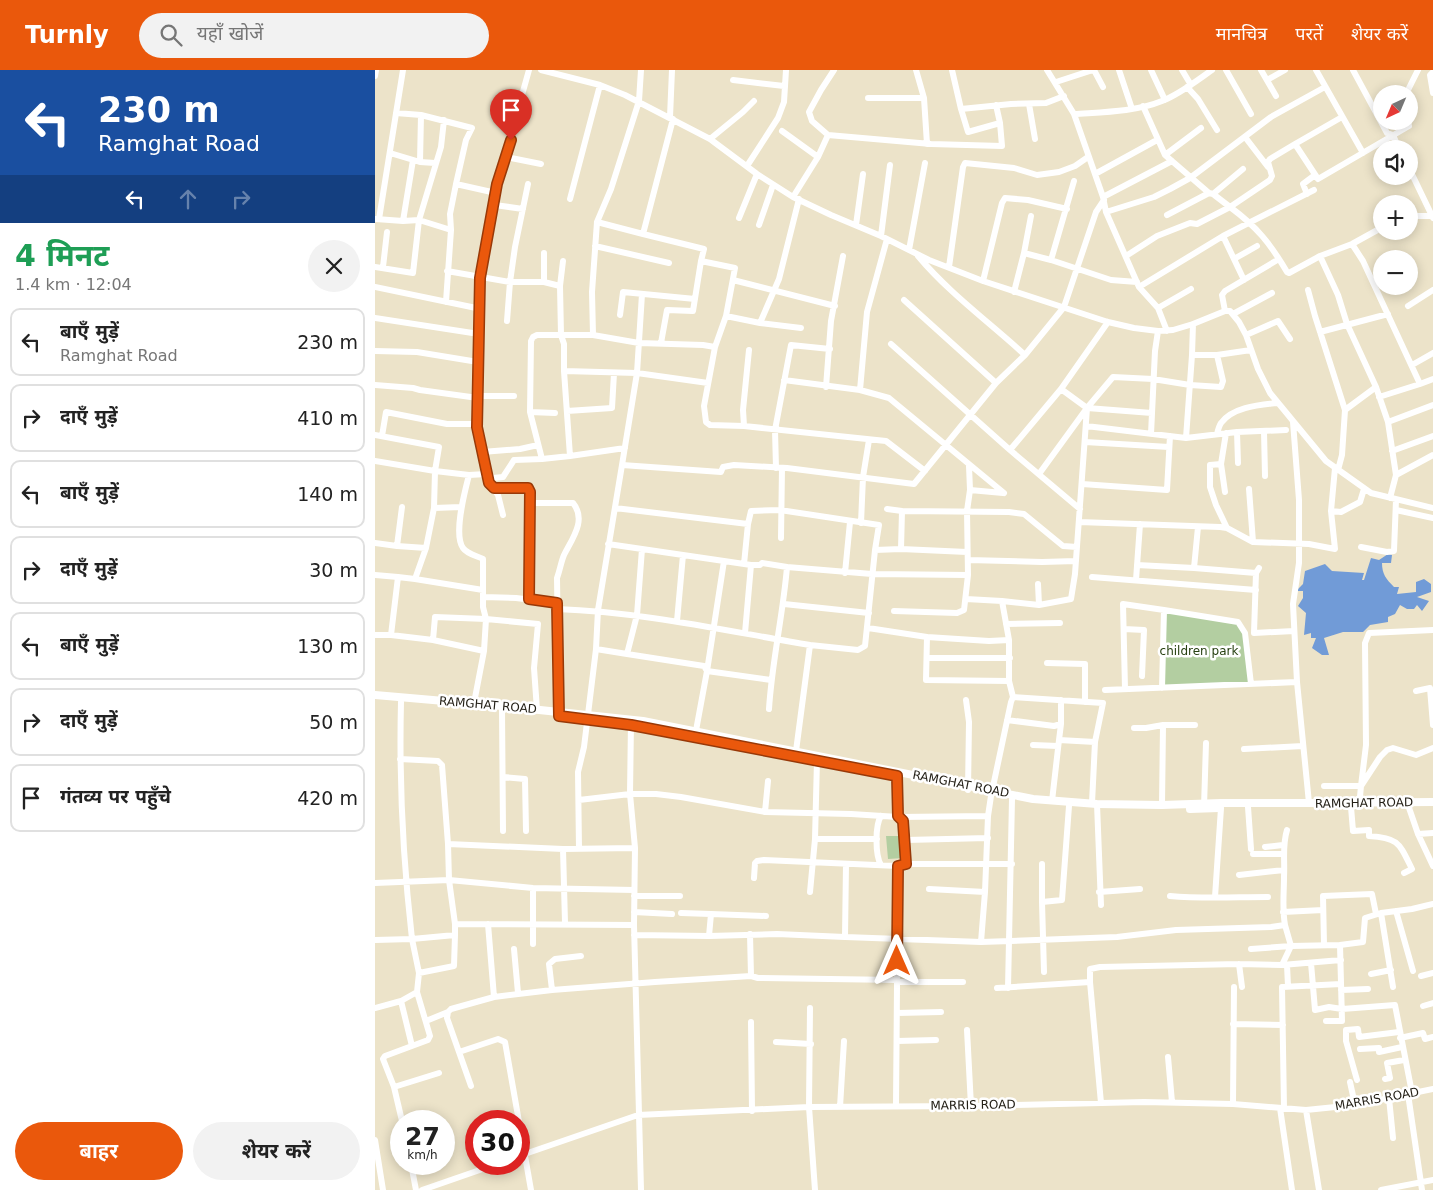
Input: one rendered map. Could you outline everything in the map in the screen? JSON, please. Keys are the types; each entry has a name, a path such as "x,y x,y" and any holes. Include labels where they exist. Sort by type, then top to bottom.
{"main road":[{"name":"RAMGHAT ROAD","path":"375,695 475,703 559,714"},
{"name":"RAMGHAT ROAD","path":"375,700 559,714 631,722 796,751 1032,803 1069,806 1162,805 1221,808 1309,804 1357,805"},
{"name":"RAMGHAT ROAD","path":"695,734 897,776 968,788"},
{"name":"RAMGHAT ROAD","path":"991,794 1095,805 1357,805 1433,802"},
{"name":"RAMGHAT ROAD","path":"1408,804 1433,807"}],"street":[{"path":"375,76 376,70"},
{"path":"403,70 377,219 419,220 451,230"},
{"path":"503,515 498,495 489,483 486,473 477,424 481,309 480,278 496,193 529,70"},
{"path":"541,70 600,85 639,102 710,138 757,174 796,198 909,250 1014,292 1108,322 1158,332 1193,324 1225,311 1233,314 1246,335 1266,385 1277,403 1326,462 1371,493 1433,508"},
{"path":"593,335 592,292 597,222 611,189 639,102 641,70"},
{"path":"643,234 672,118 672,70"},
{"path":"747,166 778,118 784,102 786,70"},
{"path":"835,70 809,112 812,121 828,135 927,144 1002,146 996,105"},
{"path":"916,70 924,98 927,144"},
{"path":"951,70 968,132 969,145"},
{"path":"1047,70 1074,114 1106,212 1138,284 1158,308 1167,331"},
{"path":"1056,82 1093,70 1103,88"},
{"path":"1119,70 1132,109"},
{"path":"1151,70 1165,100"},
{"path":"1182,70 1189,86 1217,130"},
{"path":"1074,114 1132,109 1165,100 1212,70"},
{"path":"1226,70 1251,114"},
{"path":"1261,70 1276,96"},
{"path":"1267,80 1285,70"},
{"path":"1316,70 1363,154"},
{"path":"1353,70 1387,133 1393,135 1395,140"},
{"path":"1410,85 1418,70"},
{"path":"1433,72 1429,78 1433,93"},
{"path":"733,80 784,86"},
{"path":"570,199 600,85"},
{"path":"1106,212 1154,197 1190,178 1271,117 1325,87"},
{"path":"961,109 1053,102 1064,96"},
{"path":"868,98 924,98"},
{"path":"710,138 754,101"},
{"path":"1029,104 1035,139"},
{"path":"1143,106 1165,154 1190,178 1250,222 1271,245 1287,272 1289,273 1320,256 1352,244 1373,232"},
{"path":"396,113 421,115 472,128 466,140 450,214 451,230 446,302"},
{"path":"403,221 417,161 421,115"},
{"path":"1268,167 1270,159 1342,117"},
{"path":"375,267 413,273 419,220 441,147 445,120"},
{"path":"968,132 1000,123"},
{"path":"1165,154 1201,128"},
{"path":"1295,144 1318,179 1402,130"},
{"path":"782,131 818,158"},
{"path":"760,323 779,279 796,198 818,158 828,135"},
{"path":"1126,256 1157,236 1190,223 1197,224 1230,206 1270,180 1272,176 1268,167 1245,137"},
{"path":"1095,174 1157,140"},
{"path":"390,153 417,161 435,163"},
{"path":"506,157 541,164"},
{"path":"949,267 965,163 970,162 1014,168 1037,175 1059,172 1075,166 1088,157"},
{"path":"622,465 721,472 723,467 734,465 779,468 914,484 996,383 1025,355 1064,307 1096,212 1103,198 1172,161"},
{"path":"909,250 925,163"},
{"path":"860,390 867,312 884,238 890,165"},
{"path":"1167,215 1211,193 1243,170"},
{"path":"739,218 757,174"},
{"path":"856,225 863,174"},
{"path":"1307,194 1303,184 1315,176"},
{"path":"1051,260 1075,181"},
{"path":"456,184 496,193"},
{"path":"507,321 510,282 528,184"},
{"path":"759,226 773,185"},
{"path":"1417,185 1433,217 1418,216"},
{"path":"1024,254 1051,260 1111,280 1138,284 1223,236 1314,190"},
{"path":"983,280 1002,202 1005,198 1028,200 1067,210"},
{"path":"495,204 523,209"},
{"path":"1014,292 1031,216"},
{"path":"597,222 704,249 693,311 667,310 661,344"},
{"path":"383,267 387,232"},
{"path":"1223,236 1244,280"},
{"path":"1352,244 1363,261 1420,384"},
{"path":"595,246 669,263"},
{"path":"1234,259 1257,246"},
{"path":"544,253 544,282"},
{"path":"916,253 953,293 1025,355"},
{"path":"826,387 831,321 843,256"},
{"path":"1320,256 1338,295 1347,324 1376,386 1388,422 1391,451 1397,475 1393,499 1396,510 1394,551 1387,552 1361,547"},
{"path":"1225,311 1222,295 1225,291 1279,259"},
{"path":"563,260 561,335 564,344 570,456"},
{"path":"701,261 735,268 726,316 715,347 708,383 704,406 706,422 710,425 744,426 887,441 925,471"},
{"path":"447,272 510,282 544,282 561,286"},
{"path":"733,280 774,292 835,306"},
{"path":"375,287 481,309"},
{"path":"1158,308 1191,289"},
{"path":"1079,522 1227,528 1253,542 1309,544 1335,549 1331,511 1336,469 1343,455 1345,410 1320,332 1309,290"},
{"path":"1408,306 1433,290"},
{"path":"620,315 623,292 695,299"},
{"path":"1233,314 1272,293"},
{"path":"579,849 578,772 584,747 608,544 637,373 642,294"},
{"path":"904,300 996,383"},
{"path":"1320,332 1388,314"},
{"path":"726,316 760,323 801,328"},
{"path":"375,318 479,334"},
{"path":"1010,450 1061,389 1108,322"},
{"path":"1246,335 1278,322 1291,339"},
{"path":"1186,438 1193,324"},
{"path":"1151,434 1153,379 1158,332"},
{"path":"542,459 530,412 531,341 533,337 593,335 639,343 715,347"},
{"path":"891,344 1010,450 1080,509"},
{"path":"781,538 779,468 775,430 791,345 830,349"},
{"path":"744,426 743,410 749,350"},
{"path":"1192,356 1217,355 1251,350"},
{"path":"375,351 417,352 479,362"},
{"path":"1412,365 1433,353"},
{"path":"1039,474 1087,408 1113,377 1153,379 1216,387 1223,384 1217,355"},
{"path":"564,371 637,373 708,383"},
{"path":"567,411 612,408 614,373"},
{"path":"1379,397 1433,379"},
{"path":"784,380 860,390 889,398 1004,493 970,490"},
{"path":"375,385 478,397 514,396"},
{"path":"1345,410 1376,386"},
{"path":"1061,389 1087,408 1152,413"},
{"path":"1217,434 1221,423 1231,414 1251,406 1277,403"},
{"path":"1388,422 1433,405"},
{"path":"966,599 1039,605 1071,598 1076,560 1087,408"},
{"path":"382,436 386,412 447,424 477,424"},
{"path":"530,412 555,413"},
{"path":"1293,421 1299,500 1299,563 1293,604 1294,631 1309,804"},
{"path":"1086,426 1186,438 1237,432 1285,430"},
{"path":"1264,431 1265,476"},
{"path":"1237,432 1238,463"},
{"path":"1225,492 1221,464 1226,433"},
{"path":"375,435 439,447 435,471 433,508 426,548 415,580"},
{"path":"1082,484 1167,490 1170,436"},
{"path":"1391,451 1433,436"},
{"path":"861,523 863,477 869,440"},
{"path":"1085,442 1169,447"},
{"path":"482,452 520,449 538,444"},
{"path":"375,461 469,475 486,473 493,478 503,477 514,460 570,456 625,448"},
{"path":"1397,475 1433,455"},
{"path":"1221,464 1210,465 1210,487 1227,528"},
{"path":"893,611 961,612 964,610 968,575 967,511 970,490 969,466"},
{"path":"469,475 461,507 460,539 462,547 466,551 483,559 483,594 486,619 484,651 475,703"},
{"path":"494,488 528,488 530,492 529,599"},
{"path":"1249,489 1253,542"},
{"path":"1331,511 1341,512 1360,502 1364,489"},
{"path":"531,503 573,503 578,527 564,556 557,578 559,714"},
{"path":"397,546 402,507"},
{"path":"433,508 461,507"},
{"path":"615,508 748,524"},
{"path":"887,509 1024,514 1063,546 1077,547"},
{"path":"375,575 398,577 483,594 529,599 557,606 637,615 810,645 858,650 865,646 879,525 780,510 751,511 748,524 745,633"},
{"path":"1396,510 1433,518"},
{"path":"901,549 902,511"},
{"path":"845,573 850,522"},
{"path":"1136,580 1140,524"},
{"path":"1195,568 1198,527"},
{"path":"375,543 426,548"},
{"path":"608,544 748,565 760,565 762,563 845,573 968,575"},
{"path":"627,654 637,615 637,594 643,549"},
{"path":"875,550 901,549 967,552"},
{"path":"677,621 683,555"},
{"path":"968,560 1042,562 1076,560"},
{"path":"695,734 724,561"},
{"path":"1137,565 1257,570 1254,633 1294,631"},
{"path":"769,709 776,639 784,604 787,567"},
{"path":"391,635 398,577"},
{"path":"1092,577 1255,590"},
{"path":"1038,584 1039,605"},
{"path":"981,942 987,865 988,816 991,794 1013,697 1009,681 1009,640 1002,601"},
{"path":"784,604 869,613"},
{"path":"1125,689 1123,604 1238,622 1245,633 1251,684"},
{"path":"1162,688 1164,610"},
{"path":"433,640 435,617 538,624 534,668 537,710"},
{"path":"1006,624 1060,623"},
{"path":"868,628 927,637 989,641 1009,640"},
{"path":"1124,629 1144,630 1142,676"},
{"path":"1404,873 1412,869 1400,846 1388,837 1369,836 1369,830 1353,831 1366,745 1364,698 1365,643 1369,633 1374,631 1433,630"},
{"path":"375,635 433,640 484,651"},
{"path":"927,637 926,680 1009,681"},
{"path":"796,751 810,645"},
{"path":"596,649 704,666 707,671 771,680"},
{"path":"927,658 1009,658"},
{"path":"1047,663 1085,664 1085,702"},
{"path":"1105,690 1297,682"},
{"path":"1416,691 1430,688 1433,725"},
{"path":"1013,697 1103,703 1095,742 1095,805 1101,905"},
{"path":"966,700 969,722 968,788"},
{"path":"1052,801 1061,724 1061,700"},
{"path":"399,1110 394,1087 383,1059 385,1056 430,1039 417,992 419,973 412,939 405,882 400,759 401,702"},
{"path":"502,710 503,831"},
{"path":"1007,720 1054,726 1061,724"},
{"path":"631,722 630,794 635,848 634,935 641,1190"},
{"path":"1162,805 1163,725"},
{"path":"1135,728 1163,725 1195,725"},
{"path":"1033,745 1095,742"},
{"path":"1204,806 1206,743"},
{"path":"1244,748 1303,746"},
{"path":"1361,786 1380,757 1387,750 1393,748 1416,755 1433,748"},
{"path":"400,759 438,761 442,765 449,880 455,924 454,966 419,973"},
{"path":"810,892 815,839 817,760"},
{"path":"897,776 898,816 903,821 906,840 906,864"},
{"path":"503,778 525,778 526,831"},
{"path":"765,812 768,780"},
{"path":"1324,786 1361,786"},
{"path":"579,800 630,794 656,794 765,812 881,816 988,816"},
{"path":"1008,988 1012,799"},
{"path":"1408,804 1418,834 1430,851 1433,866"},
{"path":"1042,902 1062,900 1069,806"},
{"path":"1249,807 1252,851 1284,854"},
{"path":"1215,897 1221,808"},
{"path":"881,816 877,839 878,860 881,865"},
{"path":"1287,830 1283,845 1285,870 1283,912 1291,946 1284,965 1288,986"},
{"path":"1418,834 1433,834"},
{"path":"906,840 988,838"},
{"path":"815,839 877,839"},
{"path":"448,844 563,849 635,848"},
{"path":"1265,848 1283,845"},
{"path":"563,849 565,923"},
{"path":"754,878 757,861 898,866 906,864 1012,864"},
{"path":"845,937 847,864"},
{"path":"1042,864 1042,940 1045,972"},
{"path":"896,1106 898,866"},
{"path":"1239,875 1285,870"},
{"path":"375,883 449,880 533,888 564,888 680,896"},
{"path":"533,888 533,944"},
{"path":"1099,892 1140,889"},
{"path":"929,890 985,892"},
{"path":"1324,945 1323,896 1372,894 1379,913 1393,987"},
{"path":"1170,896 1195,898 1268,897"},
{"path":"1251,949 1340,945 1363,942 1365,918 1379,913 1433,904"},
{"path":"1283,912 1323,910"},
{"path":"1395,911 1413,971"},
{"path":"634,912 672,914"},
{"path":"681,913 766,916"},
{"path":"709,936 711,914"},
{"path":"455,924 565,923 634,925"},
{"path":"488,924 494,997"},
{"path":"634,935 709,936 750,934 981,942 1117,937 1175,930 1285,926"},
{"path":"750,934 751,976"},
{"path":"375,940 455,935"},
{"path":"1326,1021 1342,1021 1340,945"},
{"path":"514,949 518,993"},
{"path":"552,990 549,964 551,961 581,956"},
{"path":"1101,1103 1090,982 1091,969 1100,966 1284,965 1341,960"},
{"path":"1311,962 1315,1010 1329,1007 1342,1009 1395,1005 1410,1094 1422,1190"},
{"path":"1239,964 1242,987"},
{"path":"1371,974 1391,970"},
{"path":"1421,976 1433,973"},
{"path":"425,1021 448,1012 451,1008 494,997 518,993 636,983 751,976 758,978 963,982"},
{"path":"997,988 1090,982"},
{"path":"1292,1190 1282,1108 1282,986 1368,989"},
{"path":"1233,1104 1234,987"},
{"path":"375,1008 401,1000 417,992"},
{"path":"401,1000 412,1046"},
{"path":"1423,1006 1433,1003"},
{"path":"811,1008 809,1107 815,1190"},
{"path":"448,1012 447,1018 471,1086"},
{"path":"897,1013 941,1012"},
{"path":"751,1022 752,1111"},
{"path":"1233,1024 1283,1025"},
{"path":"1355,1105 1346,1030 1358,1029 1359,1037 1423,1033 1425,1038 1433,1037"},
{"path":"967,1030 971,1106"},
{"path":"459,1052 498,1039 505,1042 515,1110"},
{"path":"897,1041 936,1040"},
{"path":"839,1107 844,1041"},
{"path":"775,1042 811,1044"},
{"path":"1360,1049 1379,1048 1379,1052 1402,1047"},
{"path":"1168,1057 1172,1102"},
{"path":"1385,1079 1390,1078 1387,1063 1404,1060"},
{"path":"394,1087 439,1072"},
{"name":"MARRIS ROAD","path":"530,1152 638,1115 809,1107 1172,1102 1233,1104 1306,1110 1355,1105 1433,1089"},
{"path":"1389,1098 1393,1138"},
{"path":"1306,1110 1319,1190"},
{"path":"375,1140 383,1190"},
{"path":"413,1175 416,1190"},
{"path":"422,1190 436,1188 469,1175"},
{"path":"527,1175 531,1190"},
{"path":"1381,1190 1433,1180"}],"green space":[{"name":"children park","path":"1164,610 1235,621 1245,633 1251,684 1162,688"},
{"path":"886,836 906,836 904,858 888,859"}],"water":[{"path":"1388,554 1392,555 1391,563 1382,563 1383,570 1391,584 1394,587 1399,587 1397,594 1416,592 1416,582 1424,579 1431,584 1431,592 1417,597 1429,601 1422,611 1417,605 1414,609 1407,609 1400,605 1395,614 1388,617 1388,622 1370,625 1363,632 1343,632 1324,638 1329,655 1322,655 1312,648 1316,638 1311,638 1311,633 1304,635 1306,613 1298,606 1303,598 1303,591 1298,591 1298,589 1303,584 1305,571 1325,564 1332,571 1364,573 1362,580 1364,580 1371,558 1379,560"}],"route":[{"path":"511,140 497,184 495,204 480,278 481,309 479,318 477,427 489,483 494,488 528,488 530,492 529,599 557,603 559,716 631,725 897,776 898,816 903,821 906,840 906,864 898,866 897,961"}]}
